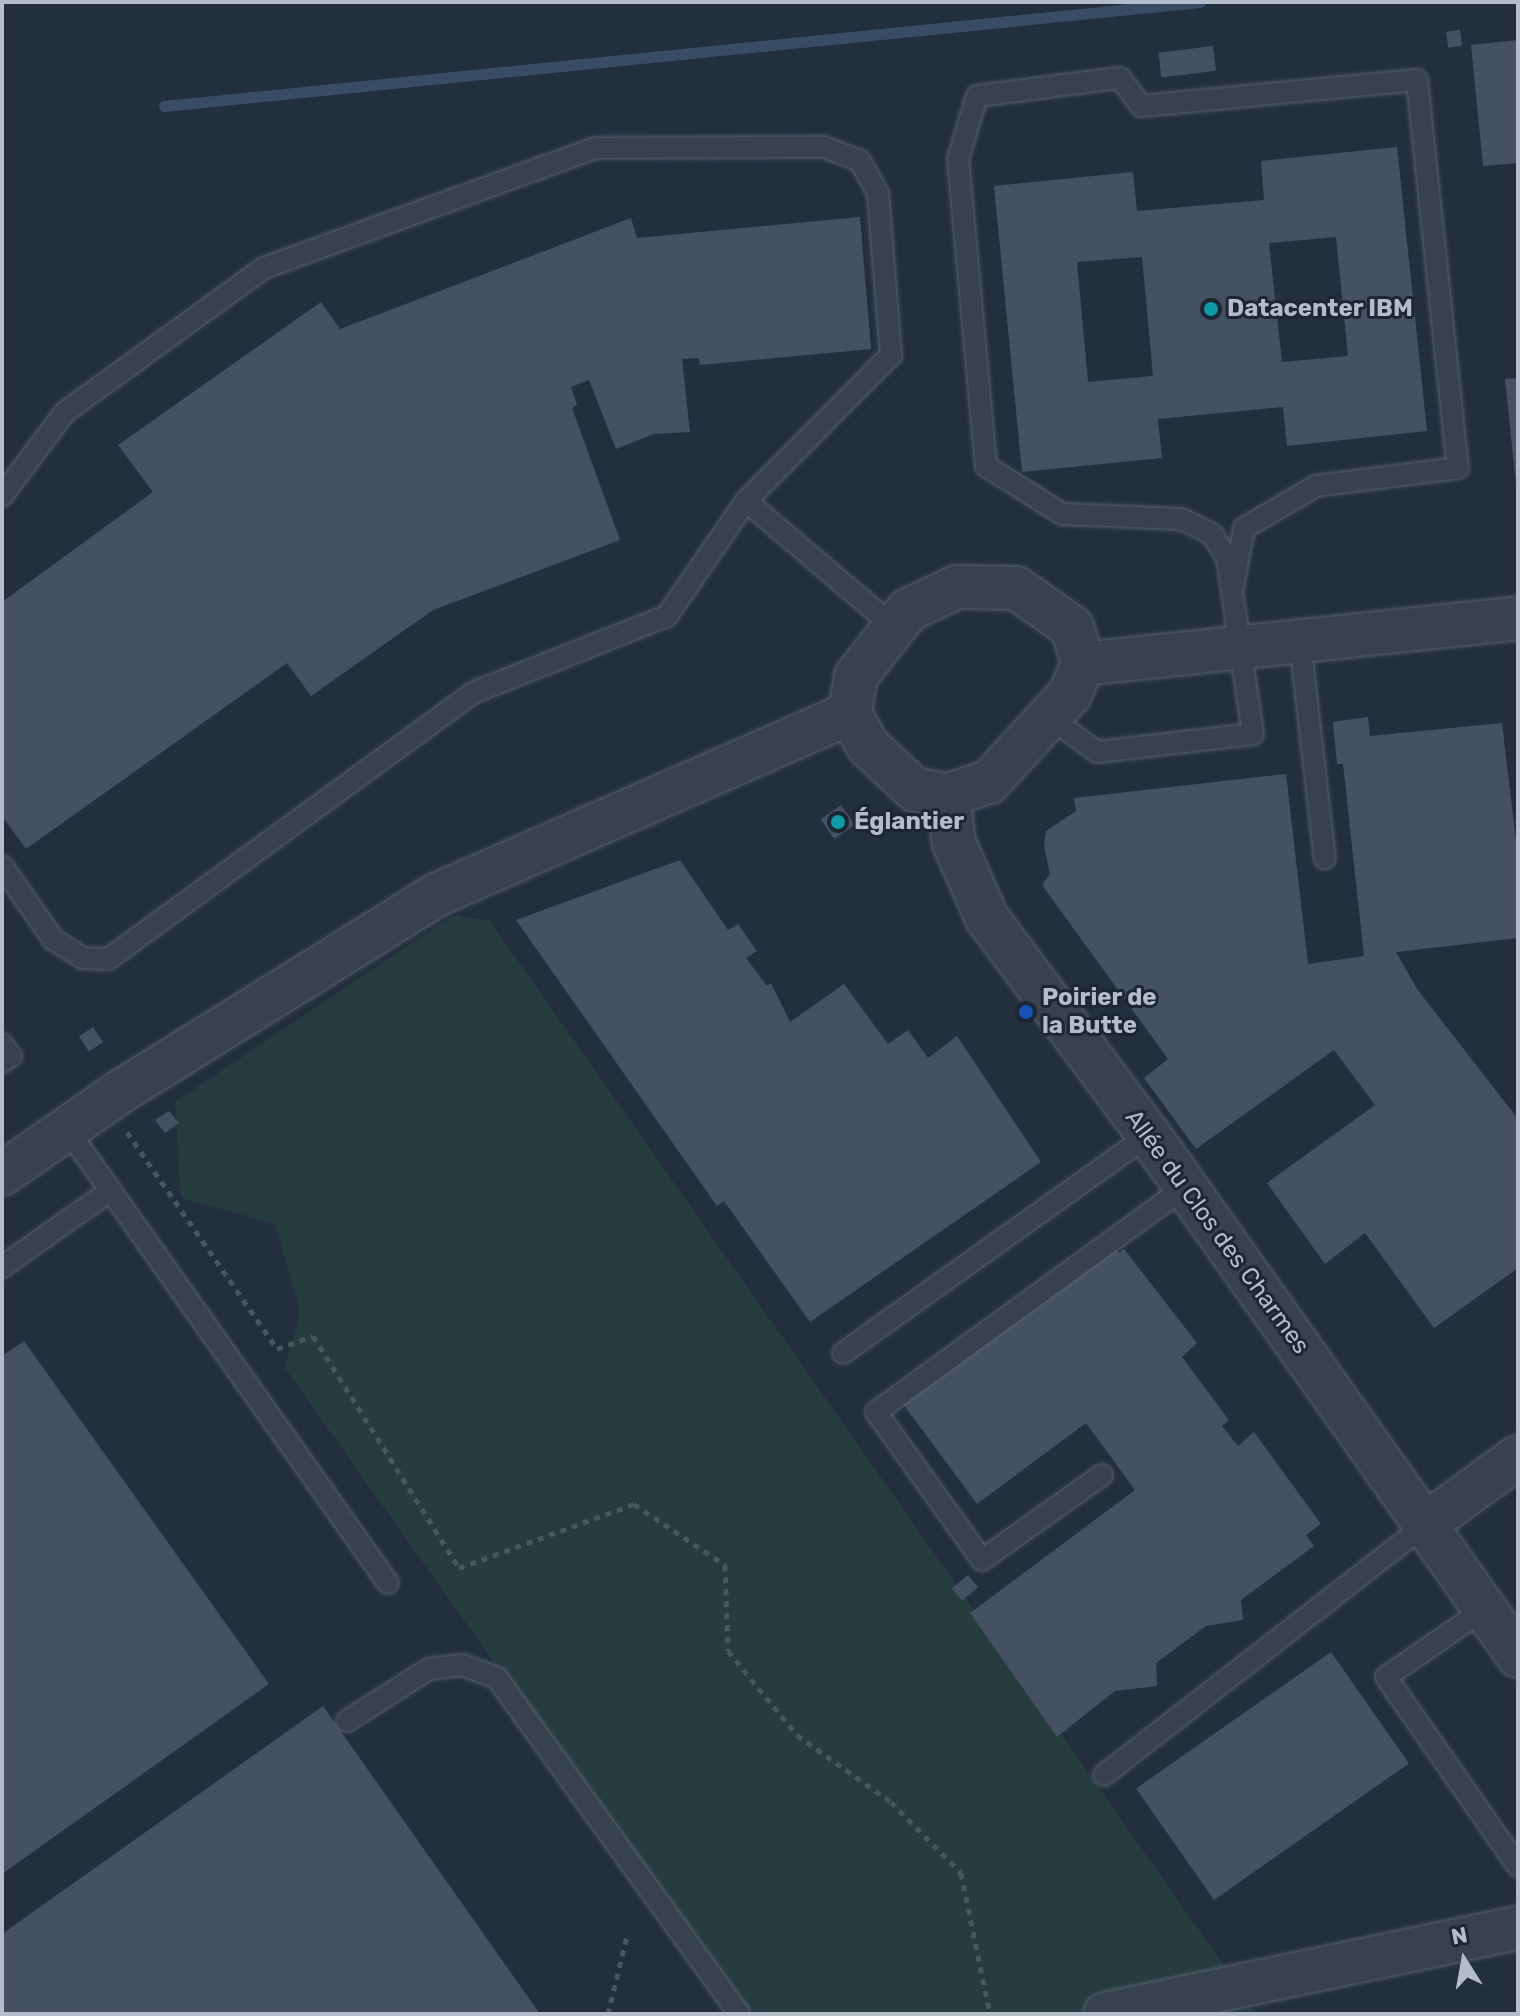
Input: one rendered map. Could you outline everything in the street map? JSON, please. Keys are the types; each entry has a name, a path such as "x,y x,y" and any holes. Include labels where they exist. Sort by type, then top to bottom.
{"street":[{"path":"957,587 1016,588 1072,627 1083,664 1070,694 989,782 948,795 915,790 868,746 850,713 856,676 908,610 957,587"},
{"path":"1083,664 1518,618"},
{"path":"2,1174 106,1102 436,895 850,713"},
{"name":"Allée du Clos des Charmes","path":"948,795 954,843 987,918 1149,1135 1518,1656"},
{"path":"1426,1524 1518,1457"},
{"path":"1105,2014 1518,1928"}],"lane":[{"path":"1049,717 1097,752 1253,734 1233,587 1227,558 1212,534 1181,519 1062,514 986,466 958,159 977,96 1120,78 1141,106 1417,80 1458,468 1316,486 1244,528 1233,587"},
{"path":"2,496 65,412 264,268 596,148 824,147 860,161 878,194 891,355 746,501 667,616 473,693 108,959 83,958 53,939 2,866"},
{"path":"746,501 895,628"},
{"path":"1300,641 1325,859"},
{"path":"2,1044 11,1056 2,1062"},
{"path":"67,1129 388,1583"},
{"path":"843,1353 1149,1135"},
{"path":"1102,1475 982,1560 876,1412 1186,1187"},
{"path":"2,1267 111,1190"},
{"path":"1104,1775 1426,1524"},
{"path":"1486,1608 1386,1677 1518,1866"},
{"path":"347,1721 429,1669 462,1665 497,1678 739,2014"}],"path":[{"path":"106,1102 277,1349 313,1336 459,1568 634,1504 725,1565 728,1651 797,1735 891,1802 961,1873 990,2014"},
{"path":"608,2014 627,1936"}],"green space":[{"path":"454,915 490,921 1258,2014 743,2014 285,1368 300,1312 275,1224 181,1198 175,1102"}],"building":[{"path":"1460,30 1462,46 1448,48 1446,32"},
{"path":"1518,40 1518,163 1483,166 1471,45"},
{"path":"1213,46 1216,71 1161,78 1158,53"},
{"name":"Datacenter IBM","path":"1397,147 1427,431 1287,446 1283,407 1158,419 1162,458 1022,472 994,186 1133,172 1137,211 1264,200 1261,161","holes":["1336,237 1348,356 1282,362 1269,243","1142,257 1153,376 1088,382 1077,262"]},
{"path":"860,217 871,349 700,365 699,358 682,359 690,432 654,434 616,449 589,380 571,387 577,405 572,408 620,540 433,610 311,696 287,663 26,849 2,816 2,602 153,492 118,445 321,302 340,329 631,218 637,238"},
{"path":"1518,378 1518,484 1516,484 1505,379"},
{"path":"1368,717 1370,736 1502,723 1518,858 1518,938 1396,952 1417,989 1518,1119 1518,1268 1434,1328 1365,1233 1325,1264 1267,1183 1375,1105 1334,1050 1196,1149 1144,1078 1168,1059 1042,885 1050,874 1044,846 1046,831 1076,811 1074,798 1286,774 1308,964 1364,956 1343,764 1337,764 1333,722"},
{"name":"Églantier","path":"841,805 855,825 834,839 821,819"},
{"path":"680,860 728,930 738,924 757,951 746,958 767,986 771,983 790,1022 844,984 888,1044 908,1030 928,1058 957,1036 1041,1162 810,1322 724,1201 717,1206 516,920"},
{"path":"93,1027 103,1042 89,1051 79,1037"},
{"path":"169,1111 179,1123 165,1133 155,1120"},
{"path":"1115,1248 1119,1253 1124,1249 1197,1343 1182,1357 1229,1420 1222,1426 1238,1446 1254,1432 1321,1524 1306,1535 1314,1546 1241,1600 1243,1620 1206,1626 1156,1663 1157,1686 1115,1691 1057,1737 970,1613 1135,1490 1086,1423 977,1504 903,1404"},
{"path":"24,1341 269,1684 2,1874 2,1356"},
{"path":"968,1575 978,1587 962,1601 952,1588"},
{"path":"1331,1652 1409,1763 1214,1900 1136,1789"},
{"path":"323,1706 540,2014 2,2014 2,1934"}],"waterway":[{"path":"164,106 1200,2"}],"place":[{"name":"Datacenter IBM","path":"1211,309"},
{"name":"Églantier","path":"838,822"},
{"name":"Poirier de la Butte","path":"1026,1012"}]}
